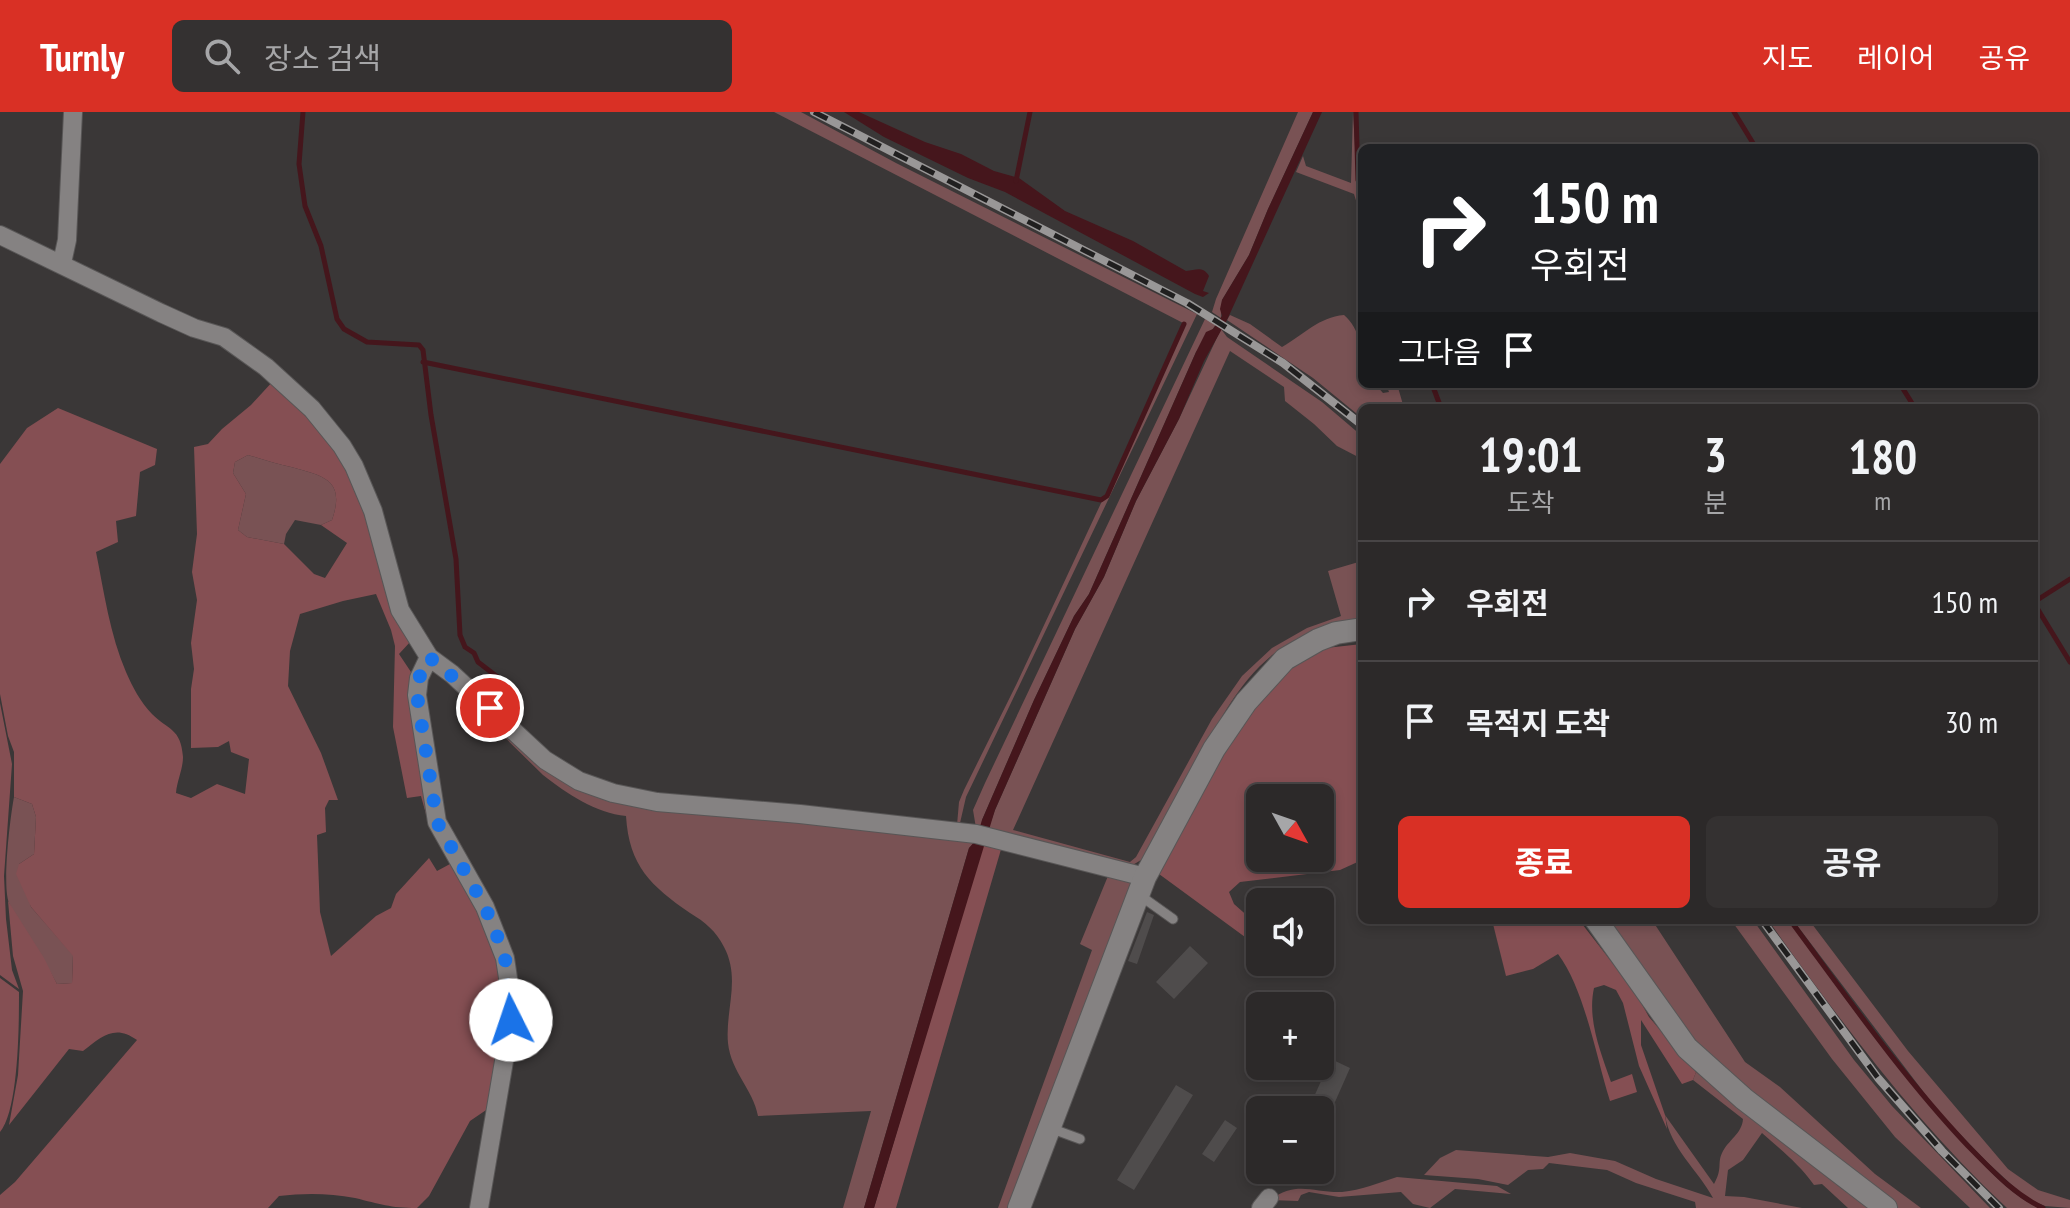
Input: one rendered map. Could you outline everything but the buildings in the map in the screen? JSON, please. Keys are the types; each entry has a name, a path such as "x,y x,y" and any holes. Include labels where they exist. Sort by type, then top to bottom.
{"street":[{"path":"62,263 67,240 73,112"},
{"path":"0,235 161,313 242,347 312,409 354,466 373,511 400,610 429,657 452,674 545,760 579,781 613,793 657,802 800,814 984,836 1142,885"},
{"path":"1019,1208 1142,885 1214,749 1258,686 1285,659 1336,633 1358,630"},
{"path":"429,657 419,678 417,695 437,822 485,907 496,933 505,958 511,1001 508,1042 479,1208"},
{"path":"1599,924 1687,1048 1744,1099 1886,1208"}],"lane":[{"path":"1142,885 1173,919"},
{"path":"1050,1128 1080,1139"}],"shaded area":[{"path":"774,112 801,112 1197,314 966,797 957,825 959,802 964,790 1102,501 1107,498 1185,324"},
{"path":"844,112 859,112 994,171 1019,178 1065,211 1133,241 1186,271 1204,271 1209,276 1203,291 1209,293 1203,297 1195,294 1005,192 968,178 884,137"},
{"path":"1298,112 1313,112 1249,255 1222,300 1221,318 1212,312 1216,299"},
{"path":"1313,112 1322,112 1227,320 1136,501 1104,577 1075,629 995,810 874,1208 864,1208 969,848 976,840 1034,700 1074,616 1089,594 1196,352 1206,332 1213,329 1222,316 1222,300 1249,255"},
{"path":"1353,112 1358,207 1354,194 1296,172 1303,156 1306,166 1351,183"},
{"path":"1230,315 1250,324 1282,347 1319,323 1344,315 1358,338 1358,388 1379,388 1383,393 1389,392 1388,388 1398,388 1403,404 1358,404 1358,415 1313,378 1227,320"},
{"path":"1205,319 1217,323 1196,352 1089,594 1074,616 1034,700 982,820 981,830 976,828 973,810 985,783"},
{"path":"1221,329 1227,337 1322,402 1358,433 1358,457 1337,446 1285,401 1284,387 1230,351 1013,830 1130,862 1136,857 1212,719 1242,676 1272,648 1307,628 1341,616 1328,571 1358,562 1358,623 1308,634 1288,644 1254,672 1216,726 1146,857 1131,866 987,832 1075,629 1104,577 1136,501"},
{"path":"274,380 315,419 355,482 411,641 399,654 415,678 429,825 421,796 407,798 393,727 395,646 376,594 300,614 290,651 288,686 321,753 338,800 329,800 325,808 326,832 317,835 320,912 331,956 376,916 391,908 396,894 429,858 437,871 450,864 482,907 507,997 492,1106 470,1121 429,1196 417,1208 345,1196 307,1194 279,1196 268,1208 0,1208 0,1195 15,1182 137,1040 115,1032 83,1051 69,1049 9,1125 18,1075 23,991 13,956 8,901 57,984 72,983 73,956 31,907 16,874 19,864 34,854 36,817 32,804 14,797 14,752 0,694 0,464 27,428 58,408 157,449 155,465 140,472 136,516 116,521 118,542 96,552 112,628 120,658 137,694 152,714 180,740 183,762 176,793 191,798 217,784 245,794 249,759 231,752 229,741 218,747 191,748 194,669 191,643 197,600 192,572 197,534 194,447 208,444","holes":["248,455 313,473 334,488 336,506 332,520 321,525 347,543 325,578 314,574 284,544 247,537 238,530 246,494 233,473 235,462"]},
{"path":"248,455 313,473 329,482 336,496 332,520 321,525 295,520 284,544 247,537 238,530 246,494 233,473 235,462"},
{"path":"1358,644 1358,862 1334,871 1334,784 1246,784 1246,872 1323,872 1240,882 1229,892 1234,904 1246,915 1246,938 1159,874 1230,738 1280,674 1326,648"},
{"path":"430,667 447,676 558,775 609,800 650,808 976,841 969,848 864,1208 843,1208 871,1111 758,1116 730,1053 731,971 729,959 717,936 705,923 653,884 644,873 632,848 626,816 593,807 552,782 437,671 425,672"},
{"path":"0,703 12,764 4,876 6,919 12,970 19,989 0,975"},
{"path":"14,797 32,804 36,817 34,854 19,864 31,907 73,955 72,983 57,984 9,903 6,868"},
{"path":"984,841 1002,846 896,1208 874,1208"},
{"path":"1108,876 1130,883 1131,888 1010,1208 998,1208 1092,950 1080,944"},
{"path":"1493,924 1582,924 1635,992 1649,1017 1696,1072 1693,1080 1682,1084 1641,1020 1641,1045 1667,1129 1639,1066 1623,1003 1616,990 1604,985 1594,988 1592,1012 1596,1036 1611,1082 1632,1074 1637,1092 1610,1101 1583,1005 1558,954 1533,969 1506,976"},
{"path":"1607,924 1655,924 1745,1062 1780,1087 1875,1174 1921,1208 1896,1208 1770,1109 1686,1032"},
{"path":"1734,924 1756,924 1854,1060 1892,1106 1990,1208 1970,1208 1895,1137 1832,1059"},
{"path":"1771,924 1791,924 1873,1035 1941,1119 1999,1180 2039,1208 2007,1208 1941,1141 1851,1033"},
{"path":"1796,924 1812,924 1908,1051 2008,1169 2038,1190 2070,1200 2070,1208 2045,1206 2026,1198 1938,1111"},
{"path":"0,978 19,992 14,1086 11,1105 0,1132"},
{"path":"1696,1072 1845,1191 1872,1208 1848,1208 1822,1184 1814,1185 1762,1133 1743,1160 1728,1170 1725,1196 1802,1208 1696,1208 1695,1202 1607,1170 1549,1163 1543,1169 1528,1170 1508,1185 1478,1179 1424,1175 1440,1158 1456,1150 1548,1157 1570,1153 1615,1161 1713,1198 1672,1138 1665,1115 1714,1184 1722,1153 1740,1129 1743,1119 1693,1080"},
{"path":"1397,1177 1497,1186 1511,1194 1455,1189 1430,1208 1413,1204 1401,1192 1339,1197 1309,1192 1301,1195 1298,1201 1270,1200 1289,1190 1342,1192"}],"waterway":[{"path":"303,112 299,164 305,206 321,246 337,319 344,329 367,342 419,345 423,350 456,559 460,635 465,647 474,653 478,662 504,682"},
{"path":"1016,181 1030,112"},
{"path":"1356,112 1358,180"},
{"path":"1734,112 1754,144"},
{"path":"423,362 1101,500 1107,496 1184,324"},
{"path":"1434,388 1440,404"},
{"path":"1902,388 1912,404"},
{"path":"2038,599 2070,579"},
{"path":"2038,610 2070,662"},
{"path":"1793,924 1920,1092 2003,1180 2043,1208"}],"railway":[{"path":"814,112 1187,303 1283,363 1358,422"},
{"path":"1765,924 1878,1078 1942,1151 1999,1208"}],"route":[{"path":"490,708 429,657 419,678 417,695 437,822 485,907 496,933 505,958 511,1020"}]}
